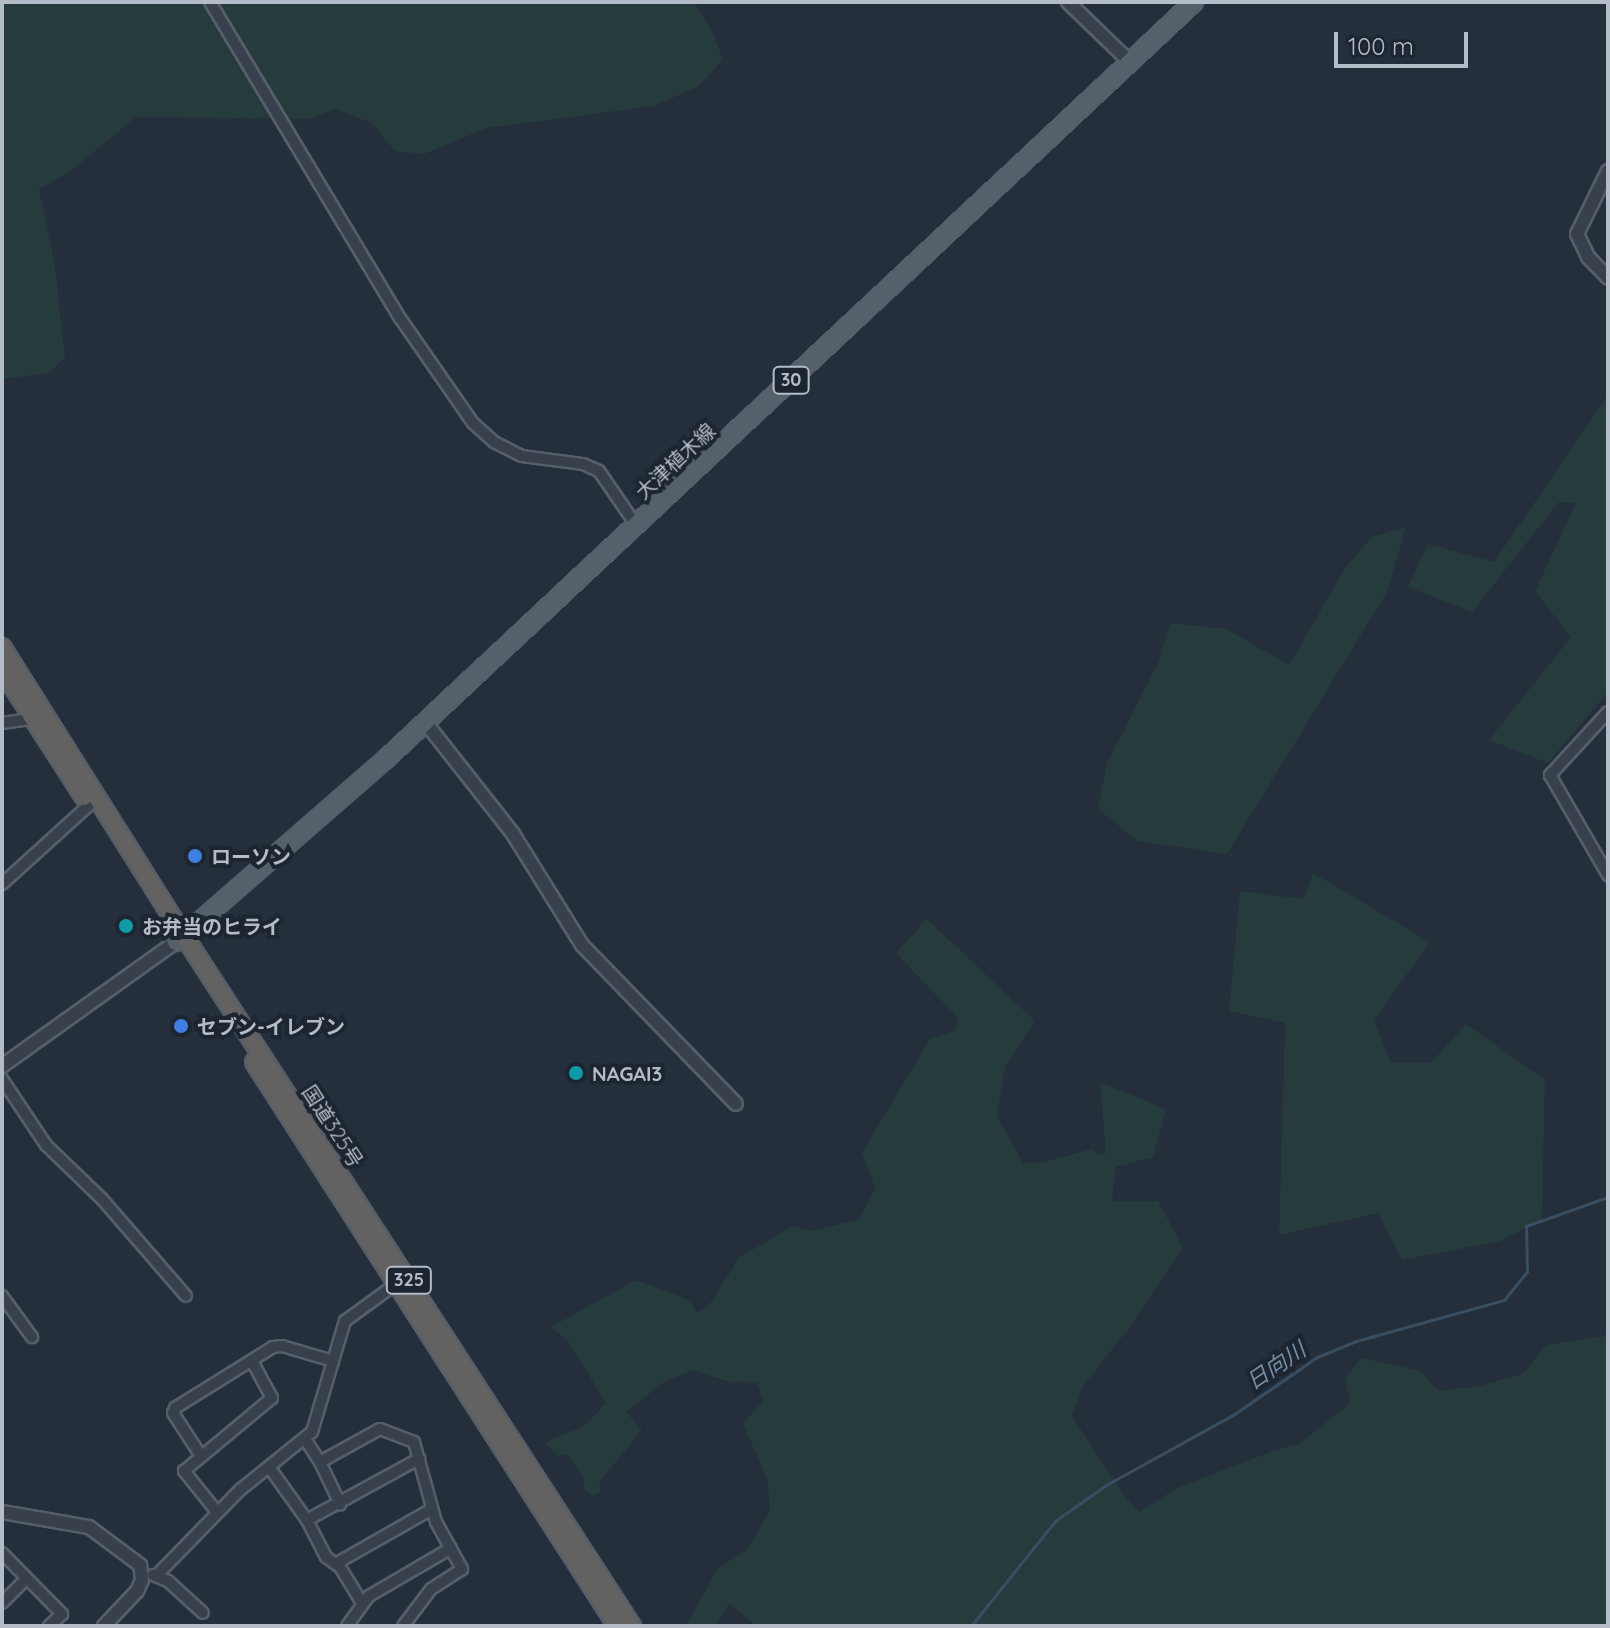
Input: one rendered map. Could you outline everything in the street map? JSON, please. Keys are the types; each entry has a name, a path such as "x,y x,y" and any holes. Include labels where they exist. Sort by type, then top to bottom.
{"highway":[{"name":"国道325号","path":"2,647 39,716 180,939 632,1626"},
{"name":"国道325号","path":"2,670 39,716"},
{"name":"国道325号","path":"402,1280 617,1626"}],"main road":[{"name":"大津植木線","path":"180,939 317,822 1194,2"}],"street":[{"path":"210,2 408,331 473,423 494,442 522,456 583,464 599,471 636,525"},
{"path":"1068,2 1130,62"},
{"path":"1608,171 1577,234 1588,257 1608,278"},
{"path":"1608,712 1550,775 1608,875"},
{"path":"2,723 39,716"},
{"path":"425,722 513,834 582,945 736,1104"},
{"path":"2,884 93,802"},
{"path":"2,1066 180,939"},
{"path":"2,1079 46,1145 102,1199 186,1296"},
{"path":"157,1575 217,1512 305,1439 316,1424 345,1321 402,1280"},
{"path":"2,1296 32,1337"},
{"path":"201,1456 173,1410 278,1346 333,1361"},
{"path":"217,1512 185,1473 201,1456 272,1398 252,1361"},
{"path":"320,1462 380,1429 413,1440 432,1509 462,1571 431,1589 403,1626"},
{"path":"305,1439 340,1504"},
{"path":"307,1520 419,1459"},
{"path":"269,1467 307,1520 326,1557 337,1563 362,1603"},
{"path":"337,1563 432,1509"},
{"path":"2,1512 89,1527 140,1565 143,1574 137,1591 104,1626"},
{"path":"347,1626 362,1603 451,1548"},
{"path":"2,1553 62,1614 49,1626"},
{"path":"143,1574 157,1575 203,1613"},
{"path":"2,1603 27,1578"}],"green space":[{"path":"2,2 694,2 713,33 723,60 697,87 654,106 487,128 424,154 395,151 372,123 335,109 310,119 136,117 68,173 39,189 55,266 65,358 49,373 2,379"},
{"path":"1608,395 1608,692 1548,763 1489,740 1571,637 1535,591 1576,503 1559,502 1472,612 1408,587 1428,544 1494,562"},
{"path":"1406,527 1387,592 1227,854 1138,841 1098,809 1107,763 1159,661 1170,623 1226,629 1289,665 1346,567 1372,537"},
{"path":"1313,873 1430,942 1374,1020 1391,1063 1431,1063 1466,1024 1545,1080 1542,1219 1500,1241 1402,1260 1378,1213 1279,1235 1285,1023 1229,1011 1240,891 1304,899"},
{"path":"927,919 1035,1021 1005,1067 997,1116 1023,1163 1041,1163 1092,1149 1099,1155 1106,1153 1100,1082 1166,1109 1153,1157 1116,1167 1112,1201 1158,1201 1183,1247 1129,1328 1083,1386 1072,1416 1124,1495 1139,1512 1177,1488 1275,1450 1299,1444 1350,1403 1345,1377 1362,1358 1421,1371 1438,1391 1479,1386 1523,1374 1546,1345 1608,1335 1608,1626 756,1626 729,1603 715,1626 686,1626 717,1569 747,1550 770,1510 767,1478 743,1424 763,1401 757,1383 730,1382 692,1370 664,1382 626,1412 642,1430 599,1482 601,1491 593,1496 584,1488 583,1476 568,1454 558,1456 546,1444 555,1437 582,1428 606,1403 568,1341 551,1327 636,1280 682,1297 691,1302 696,1312 707,1308 740,1257 793,1226 814,1231 859,1219 875,1188 862,1152 930,1039 956,1030 958,1018 896,953"}],"waterway":[{"name":"日向川","path":"971,1626 1055,1521 1106,1485 1233,1415 1317,1357 1356,1341 1504,1300 1527,1272 1526,1226 1608,1197"}],"place":[{"name":"ローソン","path":"195,856"},
{"name":"お弁当のヒライ","path":"126,926"},
{"name":"セブン-イレブン","path":"181,1026"},
{"name":"NAGAI3","path":"576,1073"}]}
